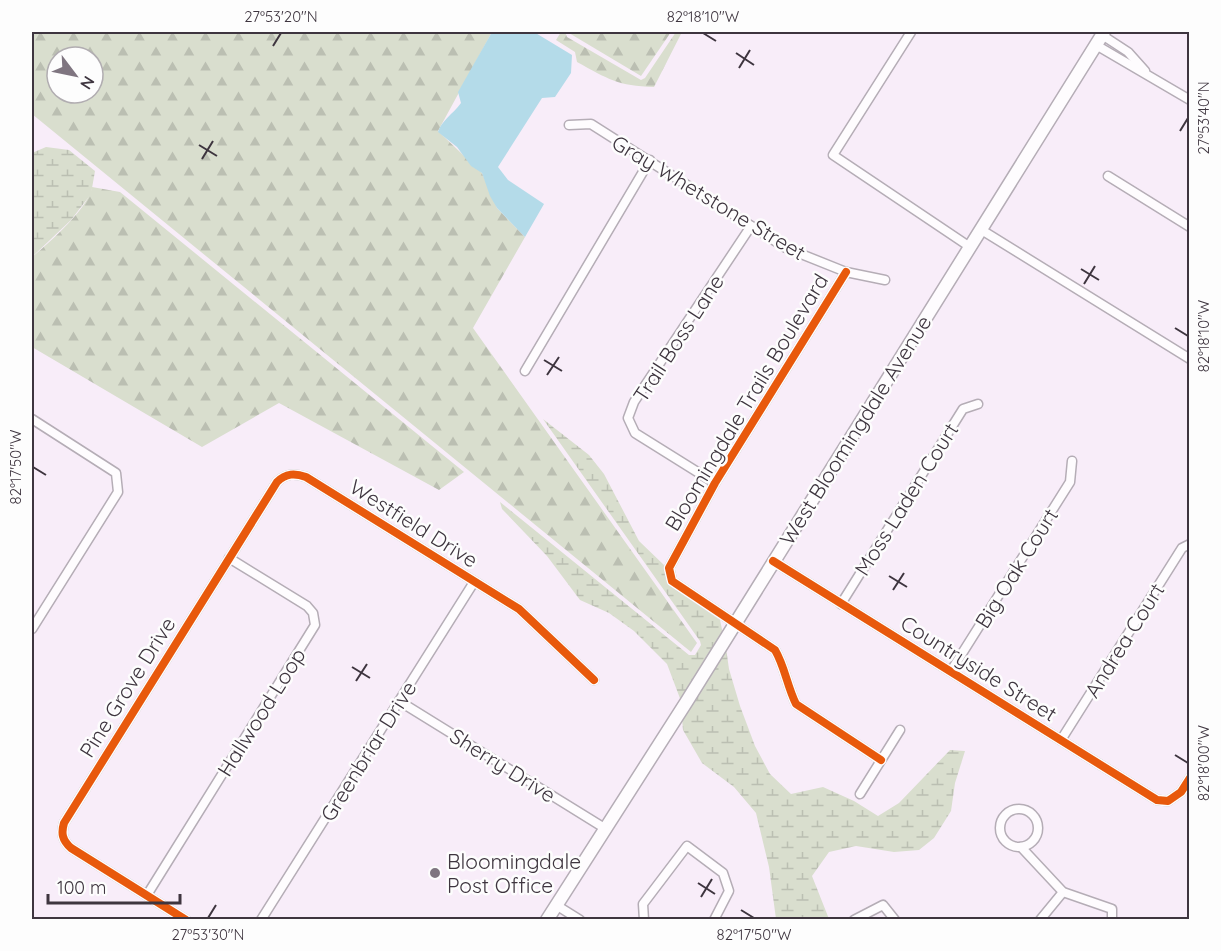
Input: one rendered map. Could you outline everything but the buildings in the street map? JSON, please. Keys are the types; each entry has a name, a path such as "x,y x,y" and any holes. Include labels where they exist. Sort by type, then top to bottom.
{"main road":[{"name":"West Bloomingdale Avenue","path":"547,920 735,625 1101,37"}],"street":[{"path":"911,32 833,155 970,247"},
{"path":"1101,37 1139,72 1147,74 1190,100"},
{"name":"Gray Whetstone Street","path":"569,124 591,124 786,248 846,272 885,280"},
{"path":"525,371 650,160"},
{"path":"1108,176 1190,227"},
{"name":"Trail Boss Lane","path":"715,483 635,433 628,418 634,402 751,226"},
{"path":"980,229 1190,359"},
{"name":"Bloomingdale Trails Boulevard","path":"846,272 715,483 669,568 672,581 775,650 783,664 790,693 796,704 881,760"},
{"name":"Moss Laden Court","path":"842,604 963,409 978,404"},
{"path":"32,421 116,473 118,492 32,629"},
{"name":"Big Oak Court","path":"951,671 1070,482 1072,461"},
{"name":"Westfield Drive","path":"230,558 277,482 287,475 296,474 306,477 519,609 594,680"},
{"name":"Andrea Court","path":"1061,740 1182,548 1190,544"},
{"name":"Pine Grove Drive","path":"147,895 70,848 62,837 64,823 230,558"},
{"name":"Hallwood Loop","path":"147,895 315,625 313,613 307,606 230,558"},
{"name":"Countryside Street","path":"773,561 1157,800 1168,801 1181,792 1190,778"},
{"name":"Greenbriar Drive","path":"261,920 474,582"},
{"name":"Sherry Drive","path":"399,701 606,829"},
{"path":"860,794 900,730"},
{"path":"1021,847 1036,837 1038,825 1028,811 1016,810 1005,816 1001,827 1002,834 1009,843 1021,847 1063,892 1112,909 1112,920"},
{"path":"644,920 643,904 687,846 723,873 729,891 714,920"},
{"path":"1040,920 1063,892"},
{"path":"147,895 186,920"},
{"path":"556,905 580,920"},
{"path":"854,920 883,905 895,920"}],"green space":[{"path":"32,32 492,32 438,131 482,173 497,208 525,237 473,328 697,643 691,652 32,114"},
{"path":"561,32 565,32 567,37 641,80 645,78 676,32 682,32 654,87 631,85 614,80 577,62 575,52 556,40"},
{"path":"570,32 671,32 641,76"},
{"path":"46,147 69,150 95,171 91,194 71,220 32,257 32,153"},
{"path":"92,187 120,192 464,472 439,490 279,403 202,447 32,347 32,257 76,215 84,205"},
{"path":"543,419 589,455 604,474 639,541 665,566 669,585 720,620 723,634 681,701 667,664 634,631 609,613 580,600 547,556 502,509 500,502 689,655 695,655 701,645 700,641"},
{"path":"726,648 729,669 755,746 770,774 791,794 823,787 854,801 878,816 899,803 950,750 965,751 955,783 951,811 934,838 919,850 894,852 856,846 829,852 812,876 829,919 776,919 769,867 756,813 734,787 702,763 683,730 682,718"}],"water":[{"path":"492,32 534,32 572,55 571,73 555,97 542,98 498,167 508,180 544,204 525,237 497,208 482,173 471,166 457,147 438,132 444,121 461,103 458,92"}],"cycle path":[{"path":"846,272 715,483 669,568 672,581 775,650 796,704 881,760"},
{"path":"186,920 71,848 64,839 63,827 277,482 287,475 306,477 519,609 594,680"},
{"path":"773,561 1157,800 1168,801 1181,792 1190,778"}],"place":[{"name":"Bloomingdale Post Office","path":"435,873"}]}
